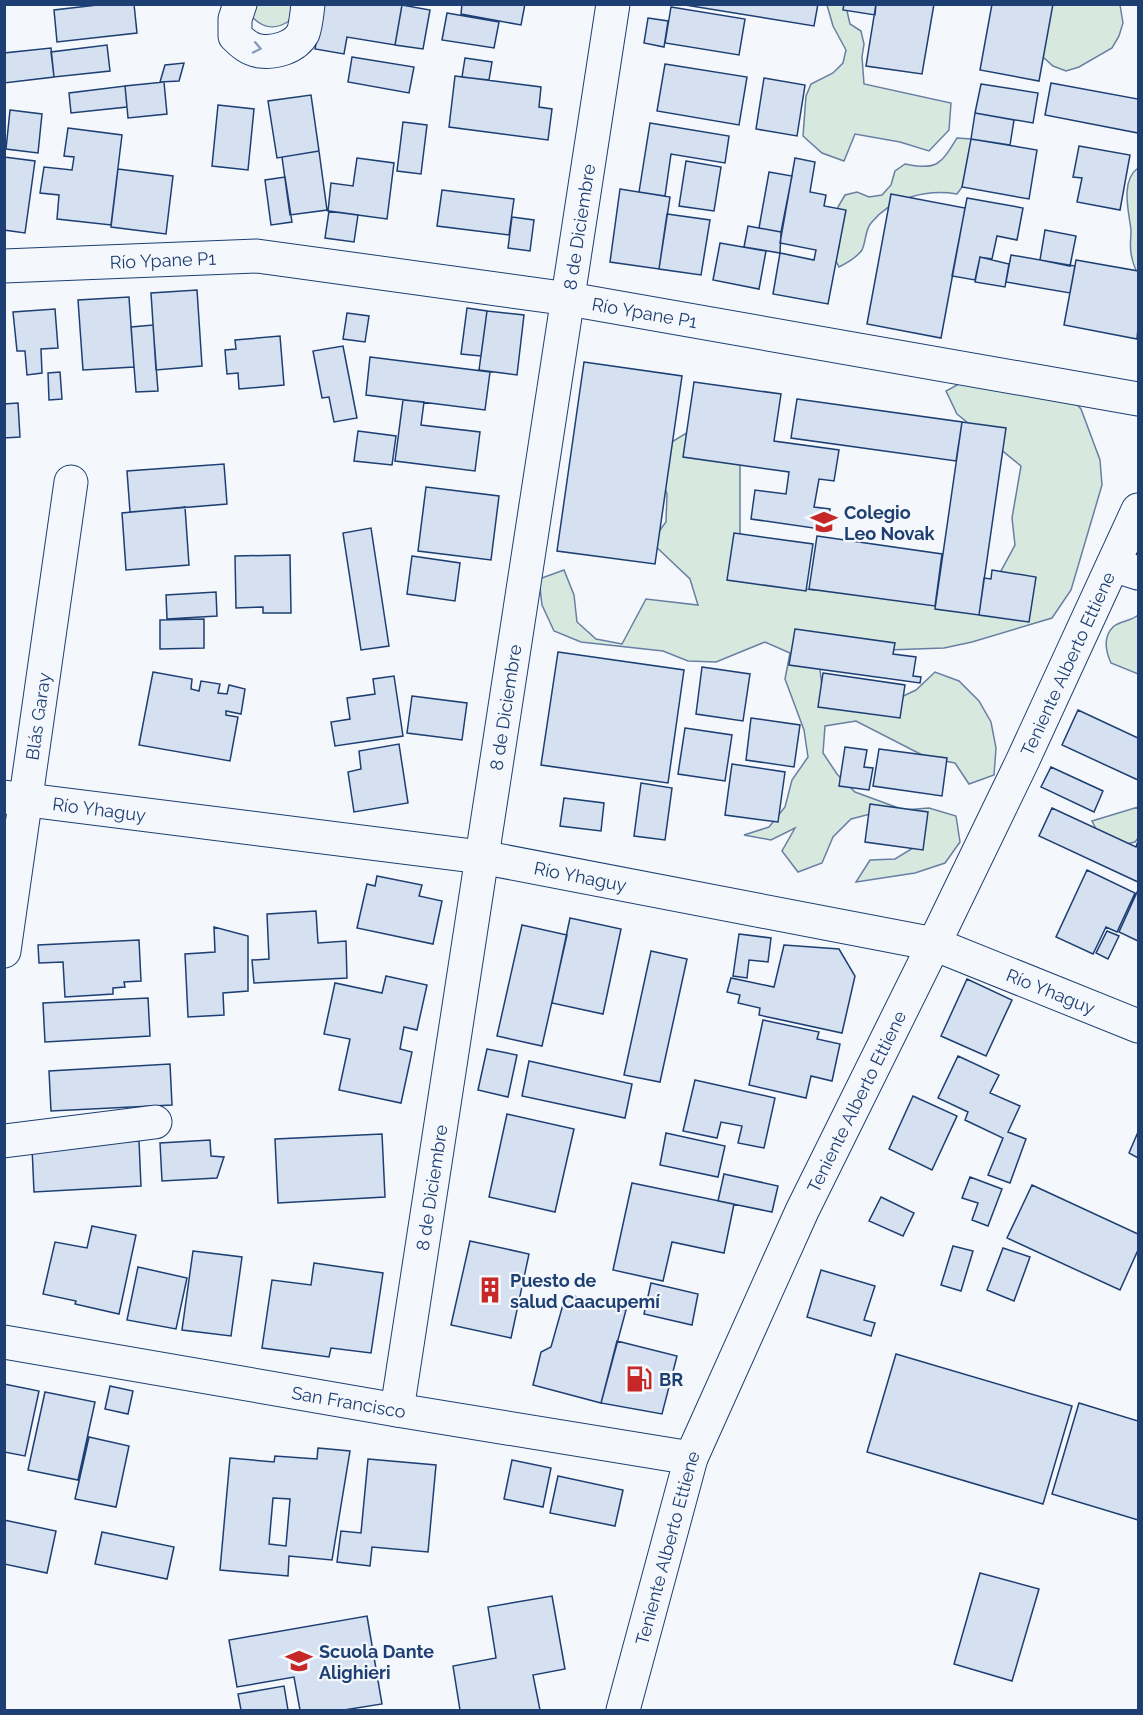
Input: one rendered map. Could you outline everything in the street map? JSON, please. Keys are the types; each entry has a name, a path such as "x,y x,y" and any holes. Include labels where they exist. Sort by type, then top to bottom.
{"street":[{"path":"240,4 235,19 236,36 244,45 259,51 282,50 296,41 303,33 308,4"},
{"name":"8 de Diciembre","path":"397,1410 613,4"},
{"name":"Río Ypane P1","path":"4,266 257,256 569,299 1138,399"},
{"name":"Blás Garay","path":"4,951 15,798 71,482"},
{"name":"Teniente Alberto Ettiene","path":"623,1710 691,1458 802,1211 1022,762 1126,569 1138,510"},
{"name":"Río Yhaguy","path":"15,798 481,857 934,944 1138,1026"},
{"path":"4,1141 155,1122"},
{"name":"San Francisco","path":"4,1342 691,1458"}],"shaded area":[{"path":"252,5 293,5 289,21 273,27 263,25 253,18 249,13"},
{"path":"827,5 849,5 847,11 850,24 861,31 864,44 862,57 864,84 951,103 949,130 929,151 900,142 855,134 844,161 822,153 803,136 806,96 811,84 833,73 843,63 846,50 833,26"},
{"path":"1050,5 1120,5 1123,23 1119,36 1112,48 1079,67 1066,71 1053,66 1043,57"},
{"path":"957,138 971,139 983,152 974,179 962,187 957,194 921,194 889,207 879,214 869,226 860,253 839,267 835,259 840,233 837,220 838,207 845,195 857,192 869,197 882,195 891,185 895,171 905,164 924,167 937,163 947,154"},
{"path":"1138,168 1138,275 1131,251 1127,189 1132,174"},
{"path":"1045,369 1081,409 1100,460 1102,485 1071,590 1052,618 944,648 887,650 819,661 822,687 893,701 916,690 935,672 959,681 979,701 991,722 996,748 994,775 969,784 955,763 928,758 856,721 825,726 823,753 837,774 855,792 904,810 929,808 956,816 960,842 945,863 915,873 856,882 870,860 895,859 918,845 878,812 851,819 833,837 822,863 798,872 782,851 795,828 771,840 744,835 769,827 785,807 792,780 808,757 804,730 785,679 790,653 765,642 716,662 688,661 663,651 581,642 554,631 542,605 539,579 564,570 574,595 577,622 596,639 622,644 646,599 698,605 690,579 651,542 666,522 667,494 657,469 670,443 693,429 740,441 740,533 763,581 814,590 867,582 893,586 943,605 989,593 1015,545 1012,518 1021,466 957,414 946,391 968,379"},
{"path":"1138,615 1138,674 1111,663 1106,640 1113,627"},
{"path":"1138,807 1138,838 1135,842 1122,845 1098,833 1092,821"}],"building":[{"path":"106,4 134,4 137,33 57,42 54,10"},
{"path":"323,4 402,5 395,45 347,37 344,54 315,49"},
{"path":"462,4 525,4 521,25 461,14"},
{"path":"679,4 818,4 814,26"},
{"path":"844,4 876,4 875,15 843,10"},
{"path":"876,4 934,4 922,74 866,66"},
{"path":"992,4 1053,4 1039,81 980,70"},
{"path":"402,5 430,10 423,49 395,45"},
{"path":"671,7 745,19 739,55 665,43"},
{"path":"447,13 499,22 494,48 442,40"},
{"path":"648,18 668,21 664,47 644,43"},
{"path":"107,45 110,71 54,77 51,52"},
{"path":"51,48 54,77 4,83 4,53"},
{"path":"352,57 414,67 409,93 348,82"},
{"path":"465,58 492,62 489,80 462,77"},
{"path":"184,63 179,81 160,82 165,65"},
{"path":"665,64 747,77 739,125 657,111"},
{"path":"455,76 541,87 539,107 552,109 548,140 449,127"},
{"path":"764,78 805,85 797,136 756,129"},
{"path":"164,82 167,114 128,118 125,86"},
{"path":"1051,83 1138,99 1138,133 1045,115"},
{"path":"981,84 1038,93 1033,123 975,113"},
{"path":"125,86 127,107 71,113 69,93"},
{"path":"311,95 319,151 277,158 268,101"},
{"path":"218,105 254,109 248,170 212,166"},
{"path":"10,110 42,114 38,153 6,149"},
{"path":"975,113 1014,120 1010,145 971,139"},
{"path":"403,122 427,125 421,174 397,171"},
{"path":"650,123 729,136 725,163 671,154 665,196 639,192"},
{"path":"68,128 122,135 111,225 57,219 59,195 40,193 44,167 72,170 74,157 64,156"},
{"path":"971,139 1037,150 1029,199 962,187"},
{"path":"1079,146 1130,155 1120,210 1077,202 1082,178 1073,177"},
{"path":"319,151 327,210 290,215 282,157"},
{"path":"4,157 35,161 25,233 4,230"},
{"path":"357,158 394,163 387,219 328,211 331,183 353,186"},
{"path":"795,158 815,162 810,192 826,195 824,206 846,210 828,304 773,294 780,253 814,260 816,250 780,243"},
{"path":"686,161 721,167 714,211 679,206"},
{"path":"118,169 173,176 166,234 111,227"},
{"path":"769,172 792,176 781,232 759,228"},
{"path":"285,177 292,222 271,225 265,180"},
{"path":"620,189 670,197 659,269 610,262"},
{"path":"442,190 514,199 509,235 437,226"},
{"path":"891,194 965,208 941,338 867,324"},
{"path":"967,198 1023,208 1017,240 997,236 992,259 980,257 975,280 952,276"},
{"path":"329,211 358,215 354,242 325,238"},
{"path":"667,214 710,220 701,275 659,269"},
{"path":"512,217 534,220 530,251 508,248"},
{"path":"748,226 781,232 780,253 744,247"},
{"path":"1045,230 1076,236 1070,266 1040,260"},
{"path":"720,243 766,251 759,289 713,280"},
{"path":"1011,255 1075,266 1070,293 1006,282"},
{"path":"980,257 1009,264 1005,287 975,282"},
{"path":"1076,260 1138,271 1137,339 1064,325"},
{"path":"197,290 202,366 156,370 151,293"},
{"path":"129,297 134,367 83,370 78,300"},
{"path":"467,308 487,311 481,356 461,354"},
{"path":"55,309 58,348 41,349 42,373 27,375 25,351 17,351 13,312"},
{"path":"487,311 524,315 517,375 479,370"},
{"path":"347,313 369,316 365,342 343,339"},
{"path":"153,325 158,391 136,392 131,327"},
{"path":"280,336 284,385 239,389 238,373 227,374 225,350 236,349 235,340"},
{"path":"343,346 357,418 334,422 329,397 322,398 313,351"},
{"path":"370,357 490,372 485,410 366,395"},
{"path":"584,362 682,376 655,564 557,551"},
{"path":"60,372 62,399 49,400 48,373"},
{"path":"694,382 781,394 774,441 839,450 834,481 819,479 814,507 830,509 827,530 751,519 755,490 786,494 789,472 683,457"},
{"path":"797,399 962,422 956,461 791,438"},
{"path":"403,400 424,402 421,425 480,432 475,471 395,461"},
{"path":"18,403 20,437 4,438 4,404"},
{"path":"962,422 1006,428 979,615 935,609"},
{"path":"358,431 396,436 392,465 354,461"},
{"path":"224,464 227,504 130,512 127,471"},
{"path":"426,487 499,496 491,560 418,551"},
{"path":"185,507 189,565 126,570 122,513"},
{"path":"371,528 389,646 361,650 343,533"},
{"path":"734,533 813,544 806,591 727,580"},
{"path":"817,536 942,554 935,606 809,589"},
{"path":"290,555 291,613 263,613 263,607 236,608 235,556"},
{"path":"412,556 460,563 455,601 407,594"},
{"path":"992,570 1036,577 1029,622 979,615 984,578 991,579"},
{"path":"216,592 217,616 167,619 166,595"},
{"path":"204,619 204,648 160,649 160,620"},
{"path":"795,629 895,643 893,654 916,657 913,676 921,677 920,683 789,665"},
{"path":"558,652 684,670 668,783 541,765"},
{"path":"702,667 750,674 743,721 696,714"},
{"path":"153,672 192,679 191,689 199,691 201,681 220,684 218,693 227,694 229,685 245,689 241,714 226,711 226,715 238,717 230,761 139,745"},
{"path":"823,673 905,685 900,718 818,707"},
{"path":"394,676 403,736 335,746 331,722 350,719 347,698 375,694 373,679"},
{"path":"412,696 467,703 462,740 407,733"},
{"path":"1078,710 1138,738 1138,780 1062,745"},
{"path":"751,718 800,725 794,767 746,760"},
{"path":"685,728 732,735 725,781 678,774"},
{"path":"399,744 408,803 354,812 348,772 361,769 359,751"},
{"path":"845,747 867,750 864,767 873,768 869,790 839,786"},
{"path":"879,749 947,758 942,796 873,786"},
{"path":"732,764 785,772 778,822 725,815"},
{"path":"1051,767 1103,791 1094,812 1041,787"},
{"path":"641,783 672,788 665,840 634,836"},
{"path":"564,798 604,803 601,831 560,826"},
{"path":"870,804 928,812 923,850 865,842"},
{"path":"1052,808 1136,847 1138,841 1138,882 1039,836"},
{"path":"1087,870 1135,893 1117,932 1106,927 1093,954 1056,937"},
{"path":"377,876 422,885 419,896 442,901 433,944 357,928 367,884 375,886"},
{"path":"1138,890 1138,941 1119,932"},
{"path":"316,911 318,943 346,941 347,978 254,983 252,960 269,959 267,914"},
{"path":"570,918 621,929 603,1014 552,1003"},
{"path":"522,925 567,935 542,1046 497,1036"},
{"path":"214,927 248,936 248,991 223,993 224,1015 188,1017 185,954 215,952"},
{"path":"1107,931 1119,936 1108,959 1096,953"},
{"path":"739,934 771,938 768,962 749,960 747,978 733,976"},
{"path":"139,940 141,981 124,982 125,987 113,988 113,994 65,997 63,962 39,963 38,945"},
{"path":"784,945 839,949 855,976 842,1033 759,1015 760,1008 738,1003 740,995 727,992 731,978 774,987"},
{"path":"651,951 687,959 660,1082 624,1075"},
{"path":"386,976 427,985 417,1030 404,1027 400,1049 412,1052 401,1103 339,1090 350,1039 324,1034 335,983 382,993"},
{"path":"967,979 1012,1000 986,1056 941,1036"},
{"path":"148,998 150,1036 45,1042 43,1003"},
{"path":"763,1020 819,1032 817,1039 840,1044 832,1081 811,1076 806,1098 749,1085"},
{"path":"487,1049 517,1055 508,1097 478,1090"},
{"path":"958,1056 999,1075 990,1093 1020,1106 1008,1132 1026,1139 1010,1183 988,1175 1003,1138 965,1120 968,1112 938,1098"},
{"path":"529,1061 632,1084 625,1118 522,1096"},
{"path":"170,1064 172,1105 51,1111 49,1071"},
{"path":"695,1080 775,1098 764,1148 738,1143 742,1126 721,1122 717,1138 683,1131"},
{"path":"913,1096 957,1116 932,1170 889,1149"},
{"path":"507,1114 574,1129 555,1212 489,1197"},
{"path":"1138,1132 1138,1158 1129,1153"},
{"path":"666,1133 725,1146 718,1177 660,1165"},
{"path":"382,1134 385,1197 278,1203 275,1139"},
{"path":"210,1140 211,1156 224,1157 217,1178 162,1181 160,1143"},
{"path":"139,1141 141,1186 34,1192 32,1147"},
{"path":"724,1174 778,1186 772,1212 718,1201"},
{"path":"970,1177 1002,1189 988,1226 972,1220 978,1203 962,1198"},
{"path":"632,1183 734,1204 724,1253 672,1242 663,1281 613,1270"},
{"path":"1032,1185 1138,1234 1138,1250 1120,1290 1007,1238"},
{"path":"881,1197 914,1213 903,1236 869,1221"},
{"path":"92,1226 136,1235 119,1314 43,1294 55,1242 87,1248"},
{"name":"Puesto de salud Caacupemí","path":"470,1241 529,1254 511,1338 451,1325"},
{"path":"953,1246 973,1251 961,1291 941,1285"},
{"path":"1003,1248 1030,1257 1014,1301 987,1290"},
{"path":"193,1251 242,1257 231,1336 182,1330"},
{"path":"314,1263 383,1273 371,1353 331,1348 329,1357 262,1348 272,1280 311,1285"},
{"path":"138,1267 187,1278 176,1329 127,1320"},
{"path":"821,1270 875,1286 864,1320 875,1323 871,1336 807,1317"},
{"path":"651,1283 698,1294 692,1325 644,1314"},
{"path":"566,1294 626,1310 601,1403 533,1385 541,1352 551,1347"},
{"name":"BR","path":"617,1341 677,1356 662,1414 601,1403"},
{"path":"896,1354 1072,1406 1043,1504 867,1452"},
{"path":"4,1384 39,1391 25,1456 4,1452"},
{"path":"110,1386 133,1391 128,1414 105,1409"},
{"path":"45,1392 95,1402 78,1480 28,1470"},
{"path":"1079,1403 1138,1421 1138,1520 1052,1494"},
{"path":"89,1437 129,1446 116,1507 75,1499"},
{"path":"318,1448 350,1451 332,1560 289,1556 288,1576 220,1570 230,1458 274,1462 275,1456 317,1459","holes":["273,1498 290,1499 286,1546 269,1544"]},
{"path":"368,1459 436,1465 428,1552 372,1547 370,1566 337,1562 341,1531 361,1533"},
{"path":"512,1460 551,1468 543,1507 504,1499"},
{"path":"558,1476 623,1490 615,1526 550,1513"},
{"path":"4,1520 56,1531 47,1573 4,1564"},
{"path":"102,1532 174,1547 167,1579 95,1564"},
{"path":"980,1573 1039,1589 1012,1681 954,1664"},
{"path":"552,1596 565,1669 533,1675 540,1710 460,1710 453,1666 496,1658 488,1607"},
{"path":"367,1616 382,1704 344,1710 300,1710 294,1677 237,1687 229,1640"},
{"path":"284,1686 288,1710 241,1710 238,1694"}],"place":[{"name":"Colegio Leo Novak","path":"824,522"},
{"name":"Puesto de salud Caacupemí","path":"490,1290"},
{"name":"BR","path":"639,1379"},
{"name":"Scuola Dante Alighieri","path":"299,1661"}]}
